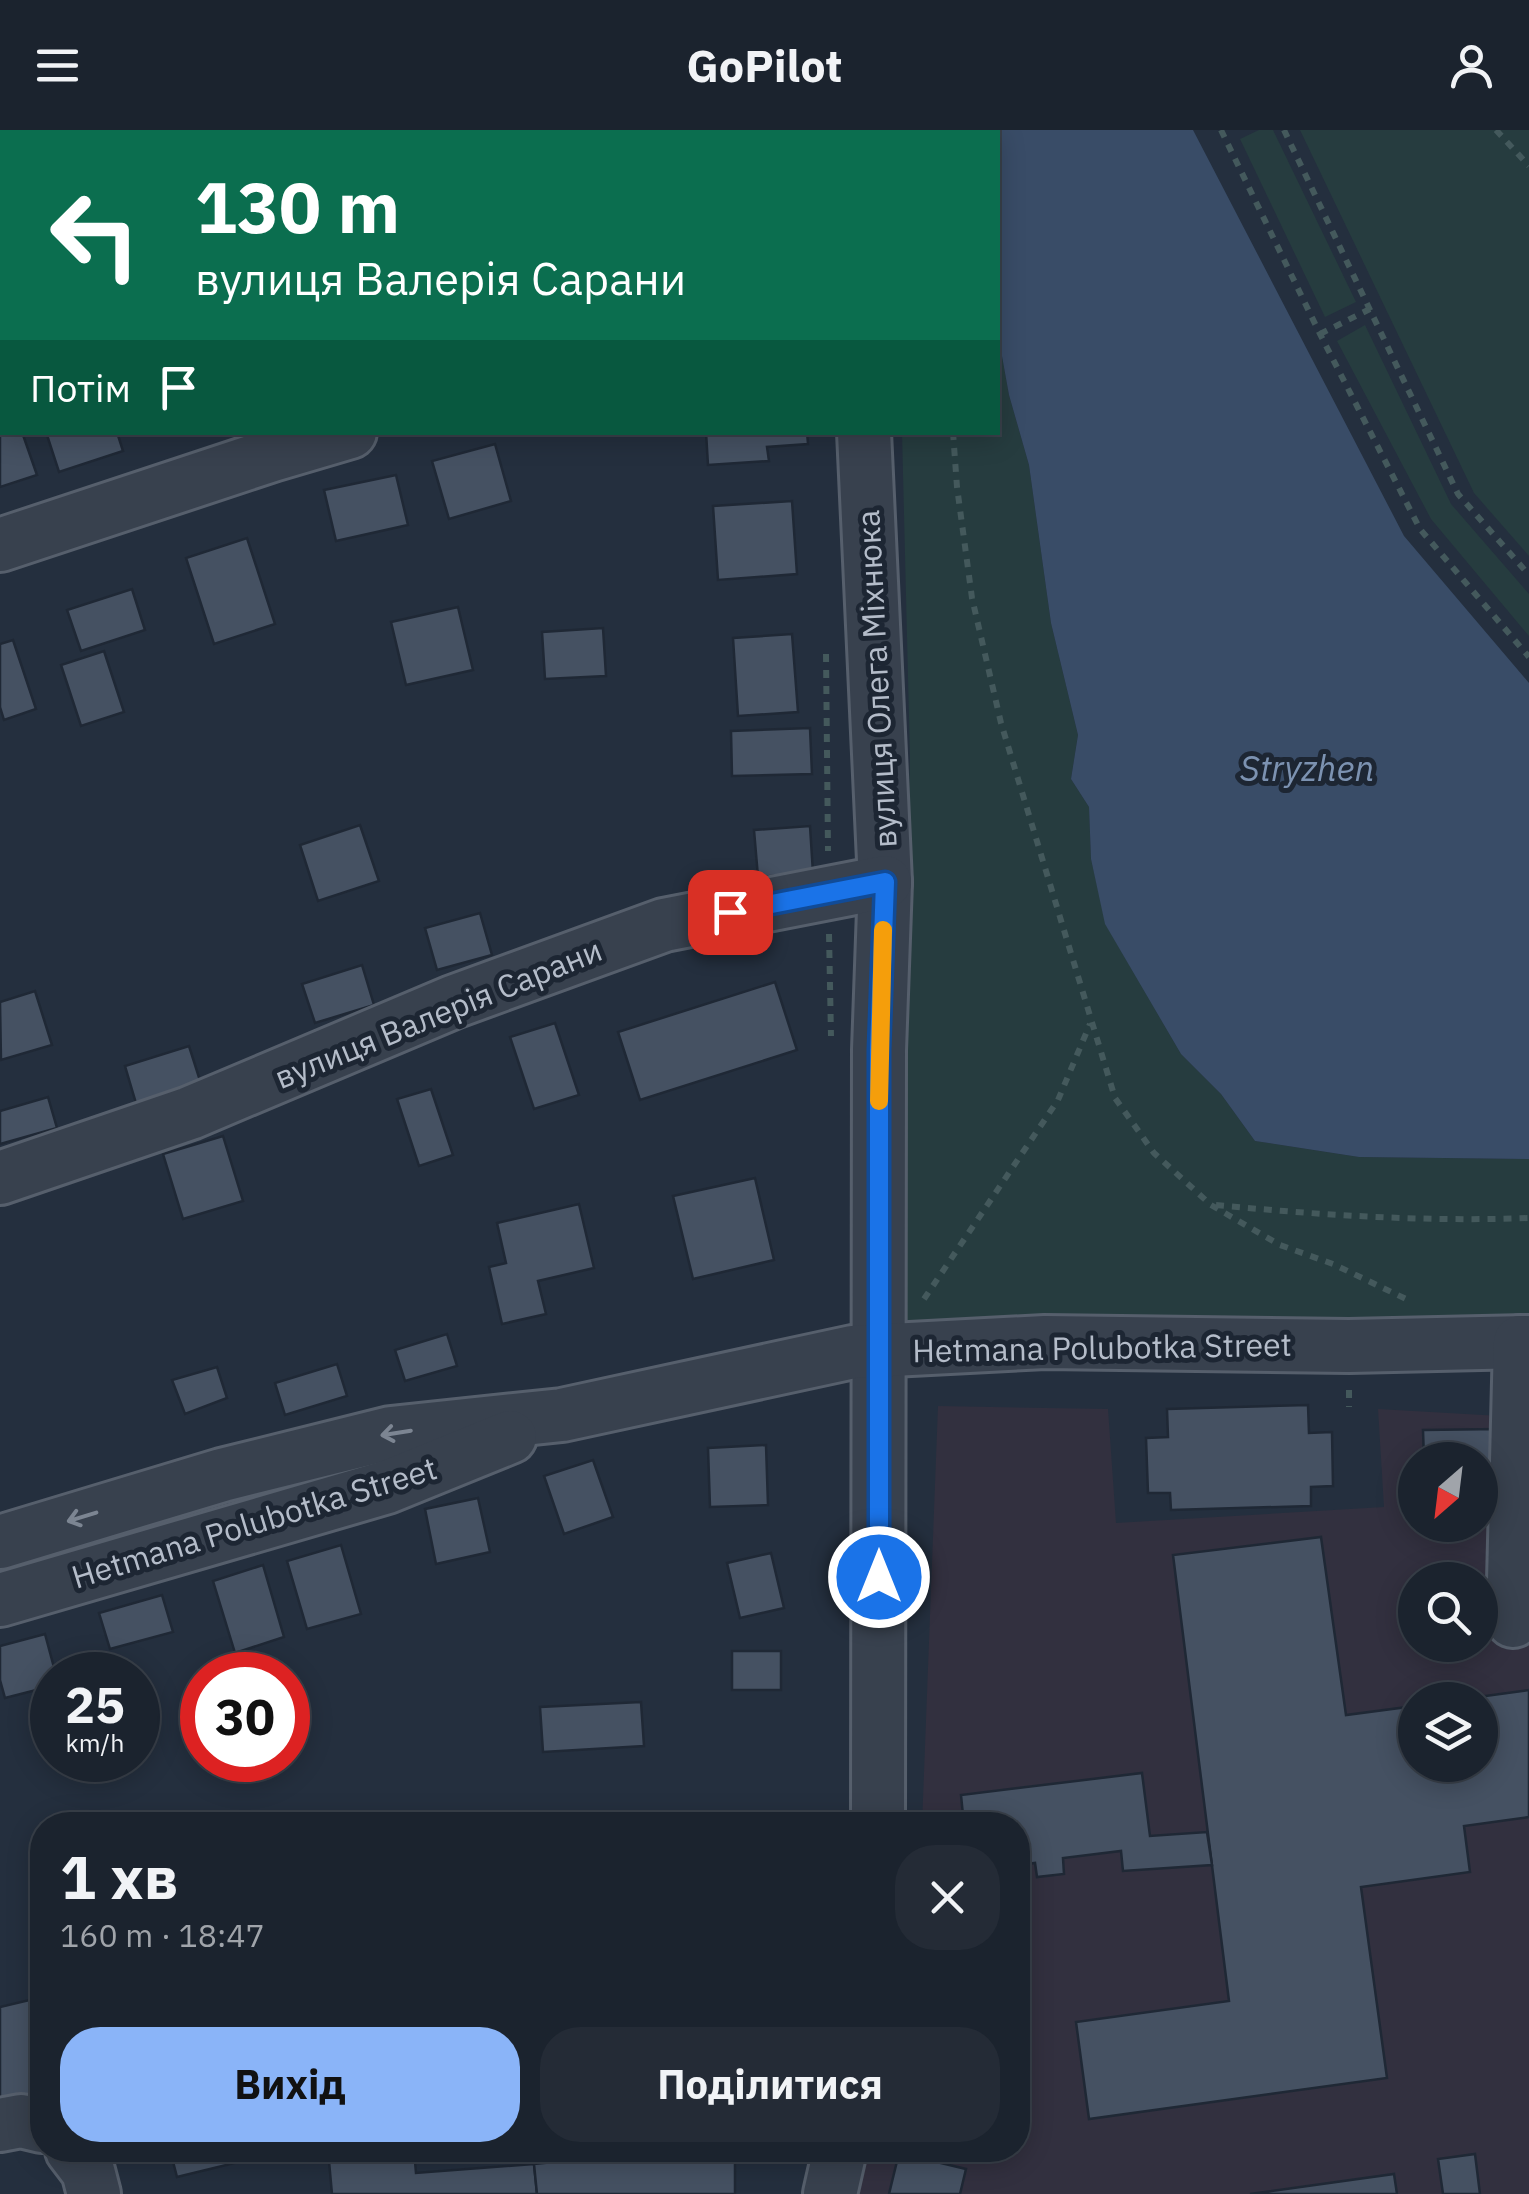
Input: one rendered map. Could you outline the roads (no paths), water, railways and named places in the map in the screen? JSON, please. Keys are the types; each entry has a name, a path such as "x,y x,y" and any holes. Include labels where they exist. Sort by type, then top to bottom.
{"street":[{"path":"0,545 269,444 330,435"},
{"name":"вулиця Олега Міхнюка","path":"864,435 885,882 879,1050 878,1812"},
{"name":"вулиця Валерія Сарани","path":"0,1178 190,1112 453,1002 664,925 885,882"},
{"name":"Hetmana Polubotka Street","path":"0,1542 222,1474 391,1432 562,1415 838,1355 1045,1342 1349,1346 1525,1342"},
{"path":"1513,1621 1525,1342"},
{"name":"Hetmana Polubotka Street","path":"0,1600 387,1487 562,1415"},
{"path":"0,2124 30,2123"},
{"path":"81,2162 88,2171 94,2194"},
{"path":"830,2194 837,2162"}],"water":[{"name":"Stryzhen","path":"1000,130 1193,130 1404,536 1529,683 1529,1159 1359,1157 1255,1141 1221,1094 1181,1054 1105,924 1091,859 1089,807 1071,779 1078,735 1051,623 1029,465 1000,345"}]}
